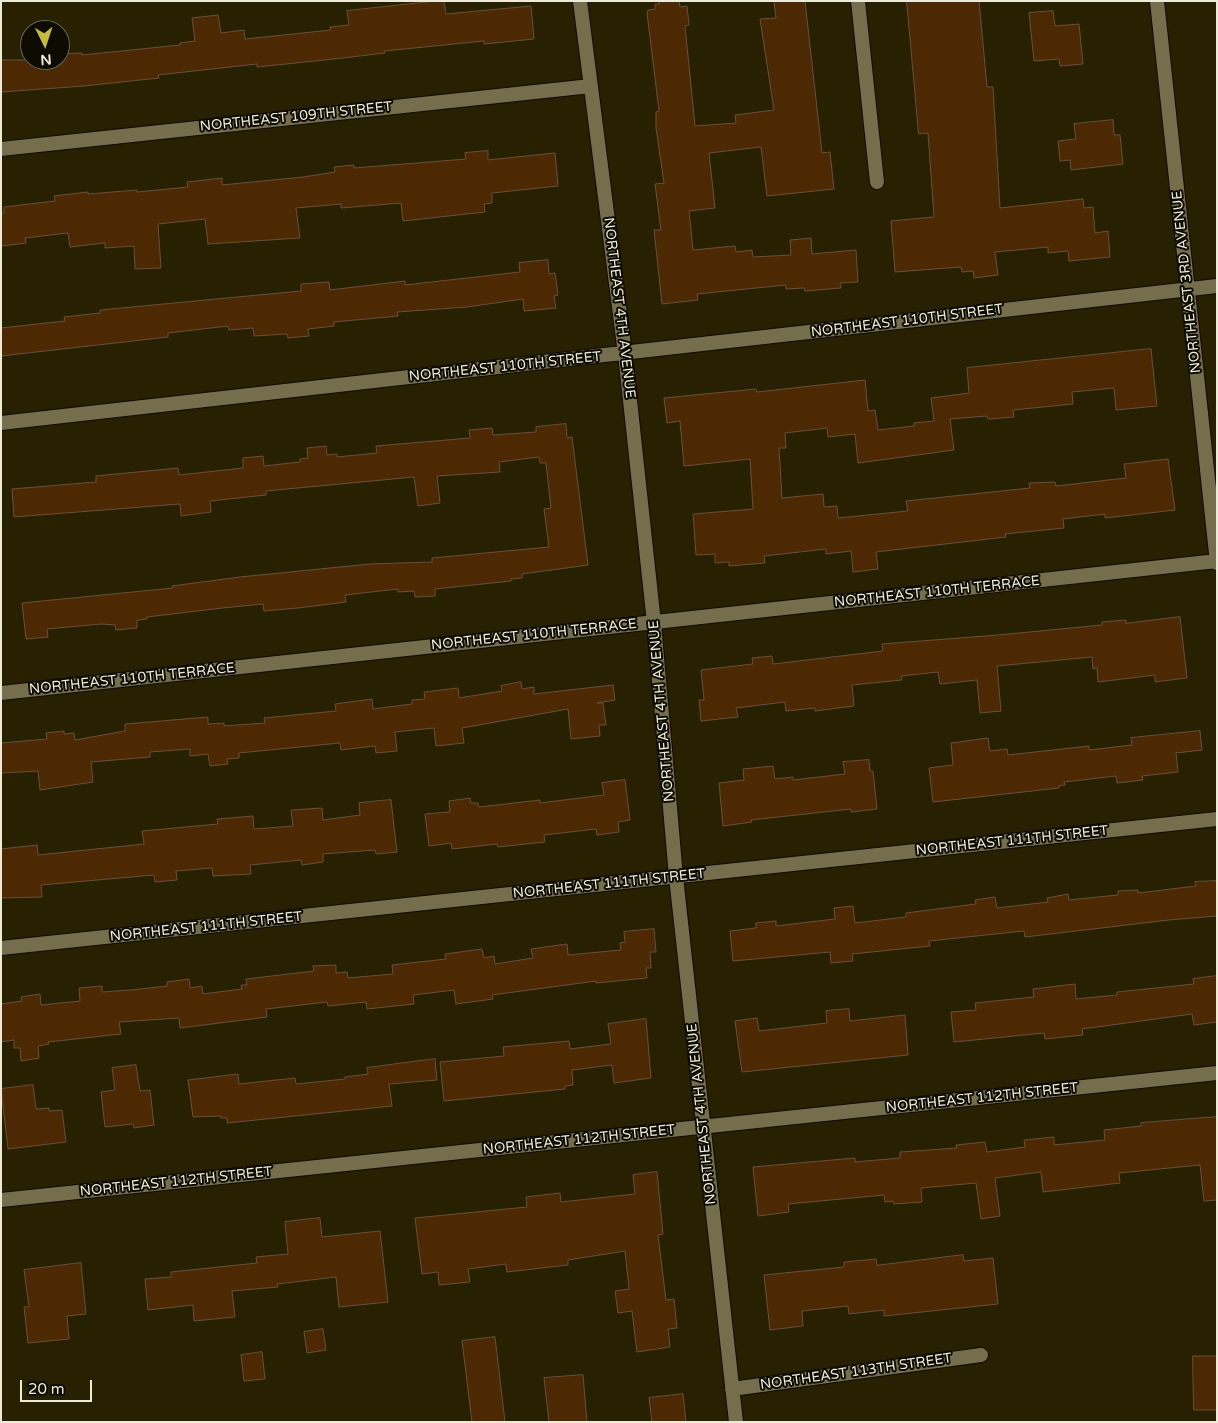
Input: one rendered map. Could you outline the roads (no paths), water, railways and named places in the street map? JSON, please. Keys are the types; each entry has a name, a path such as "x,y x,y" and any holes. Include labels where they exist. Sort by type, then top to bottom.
{"street":[{"name":"NORTHEAST 4TH AVENUE","path":"580,1 625,354 654,623 676,877 736,1422"},
{"path":"858,1 877,182"},
{"name":"NORTHEAST 3RD AVENUE","path":"1157,1 1217,562"},
{"name":"NORTHEAST 109TH STREET","path":"1,149 591,86"},
{"name":"NORTHEAST 110TH STREET","path":"1,423 1217,286"},
{"name":"NORTHEAST 110TH TERRACE","path":"1,692 1217,562"},
{"name":"NORTHEAST 111TH STREET","path":"1,948 1217,819"},
{"name":"NORTHEAST 112TH STREET","path":"1,1200 1217,1073"},
{"name":"NORTHEAST 113TH STREET","path":"732,1389 981,1355"}]}
